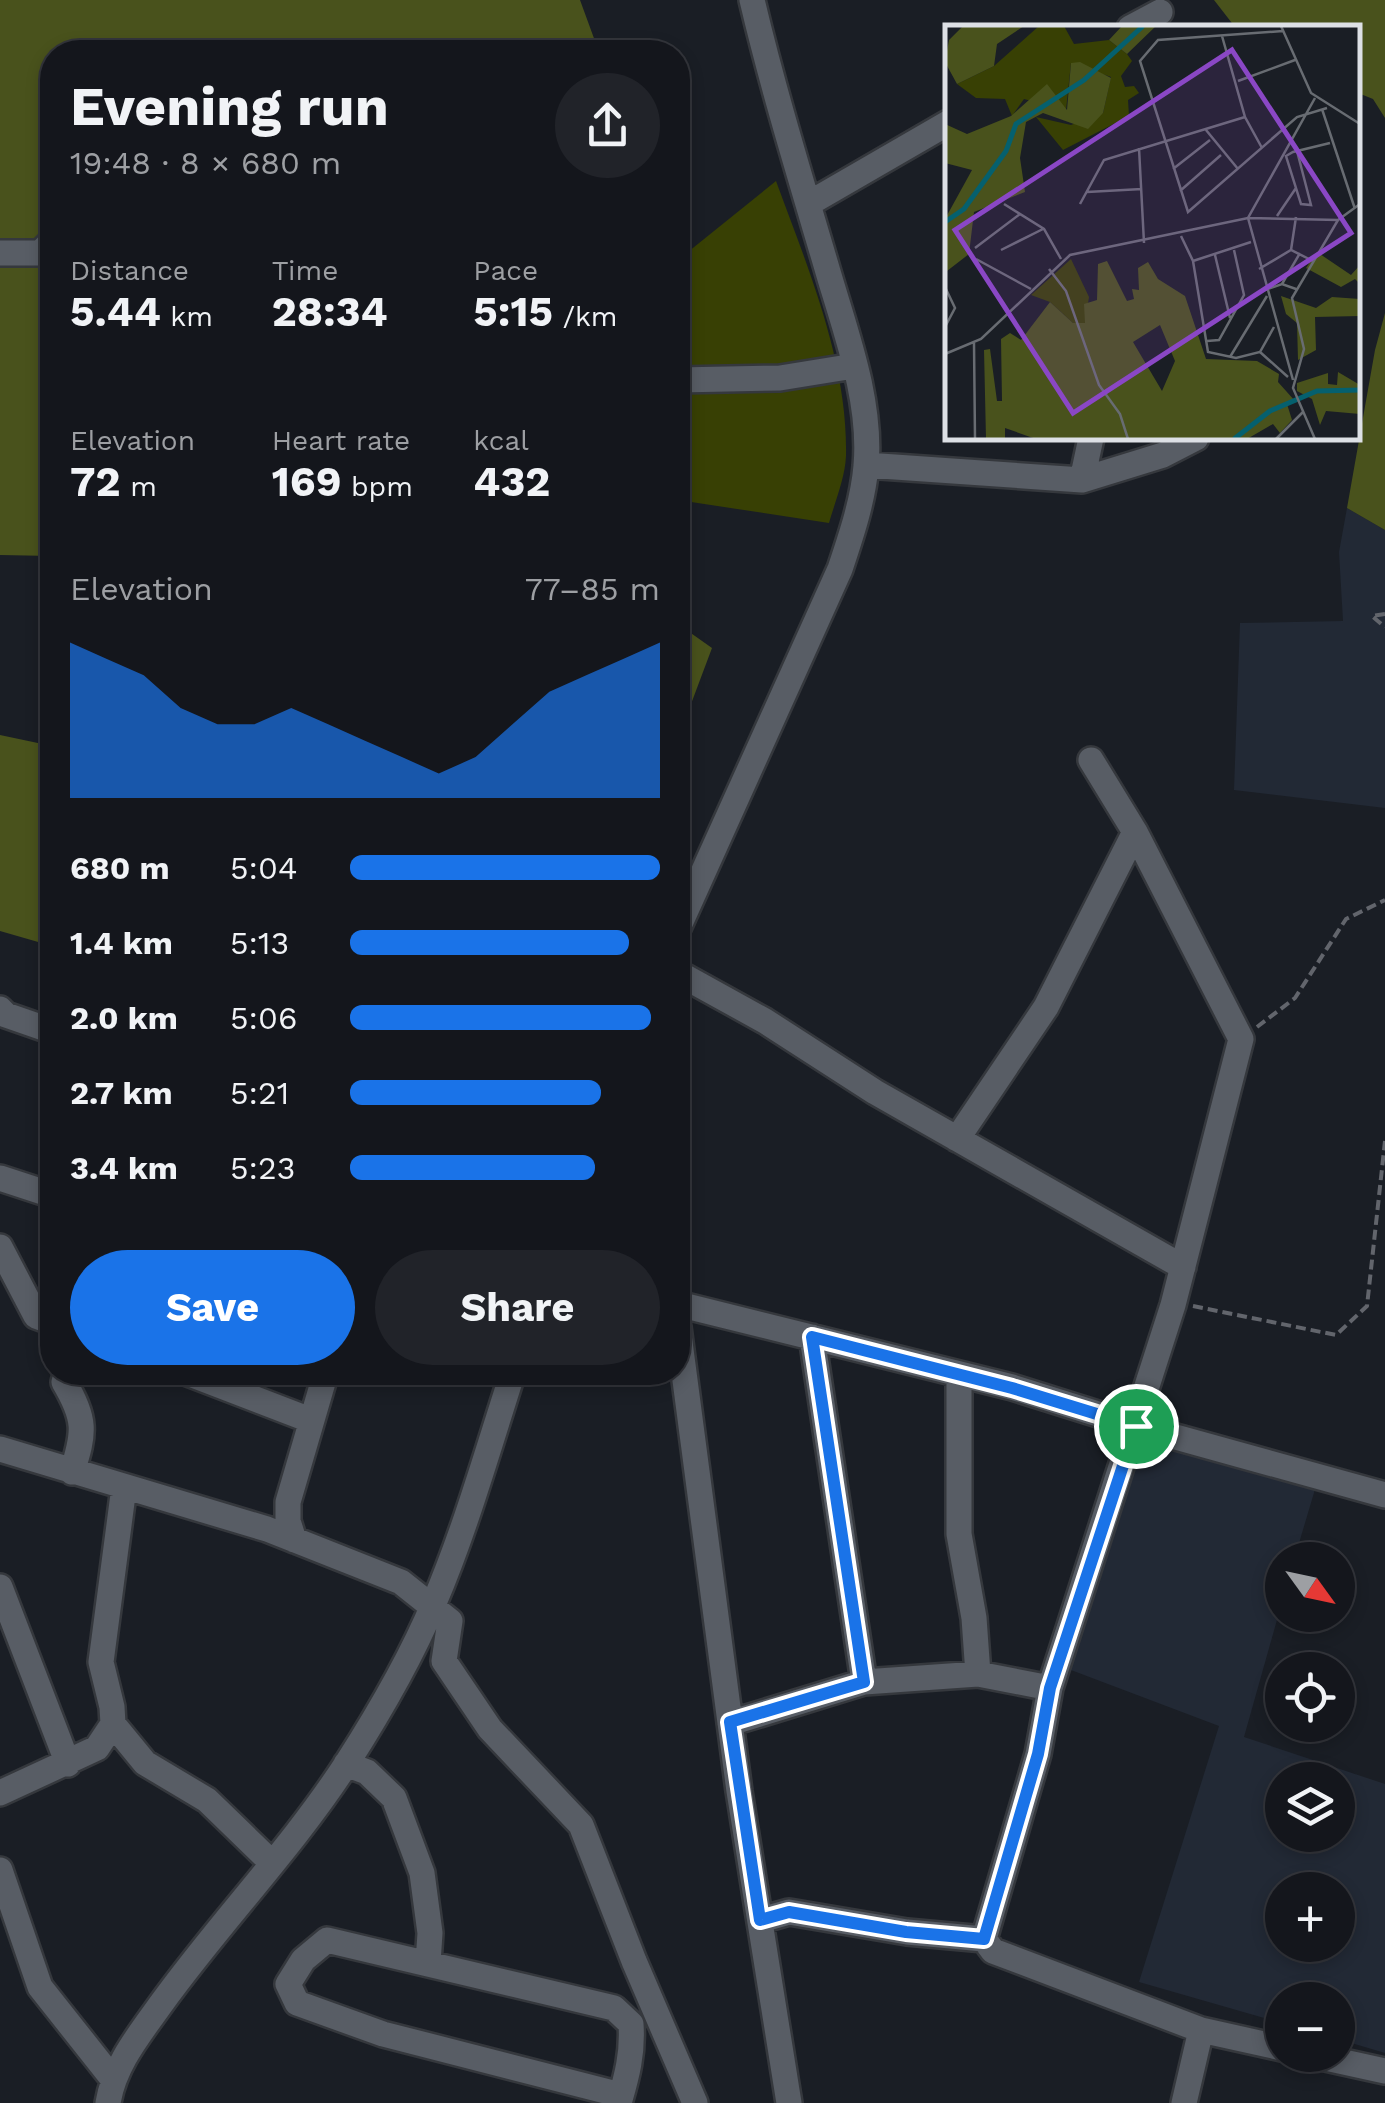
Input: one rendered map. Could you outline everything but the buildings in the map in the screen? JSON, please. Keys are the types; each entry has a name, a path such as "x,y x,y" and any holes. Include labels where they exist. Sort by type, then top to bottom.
{"street":[{"path":"690,901 840,570 854,529 866,465 864,419 854,366 752,0"},
{"path":"1136,25 1160,12"},
{"path":"808,204 945,125"},
{"path":"0,254 40,252"},
{"path":"690,380 780,378 854,366"},
{"path":"1082,480 1091,440"},
{"path":"866,465 1082,480 1163,454 1192,440"},
{"path":"984,1939 1038,1754 1050,1688 1174,1305 1241,1039 1135,832 1090,760"},
{"path":"957,1138 1046,1007 1135,832"},
{"path":"690,980 765,1021 875,1092 1183,1267"},
{"path":"0,1008 6,1015 40,1027"},
{"path":"0,1178 40,1191"},
{"path":"0,1247 40,1318"},
{"path":"690,1307 959,1374 1385,1496"},
{"path":"812,1337 864,1682"},
{"path":"959,1374 959,1534 974,1618 978,1674"},
{"path":"66,1385 80,1409 83,1438 72,1472"},
{"path":"220,1385 310,1420"},
{"path":"294,1540 288,1502 322,1385"},
{"path":"0,1870 40,1987 110,2090 191,1963 346,1764 404,1664 434,1606 509,1385"},
{"path":"686,1385 730,1722 789,2103"},
{"path":"0,1450 294,1540 401,1582 450,1621 444,1661 490,1729 581,1825 694,2103"},
{"path":"0,1793 98,1748 112,1724 102,1662 124,1487"},
{"path":"0,1587 68,1764"},
{"path":"730,1722 864,1682 978,1674 1050,1688"},
{"path":"112,1724 145,1763 207,1800 272,1863"},
{"path":"346,1764 366,1772 394,1798 422,1874 430,1934 428,1964"},
{"path":"760,1920 789,1912 906,1932 984,1939 993,1951 1201,2030 1265,2044"},
{"path":"326,1940 614,2008 631,2024 629,2075 620,2099 384,2034 297,2003 288,1984 303,1960 326,1940"},
{"path":"1184,2103 1201,2030"},
{"path":"1355,2064 1385,2071"}],"path":[{"path":"1385,614 1372,616 1385,627"},
{"path":"1241,1039 1295,998 1346,919 1385,900"},
{"path":"1174,1305 1198,1306 1336,1336 1367,1306 1385,1141"}],"shaded area":[{"path":"1347,508 1385,530 1385,808 1234,790 1240,623 1343,621 1339,552"},
{"path":"1130,1435 1316,1486 1299,1542 1265,1542 1265,1632 1274,1632 1244,1737 1319,1762 1265,1762 1265,1852 1355,1852 1355,1774 1385,1784 1385,2053 1355,2044 1355,1982 1265,1982 1265,2018 1139,1982 1219,1726 1063,1667"}],"green space":[{"path":"0,0 580,0 595,40 40,40 40,556 0,555"},
{"path":"1214,0 1385,0 1385,118 1373,99 1360,94 1360,25 1233,25"},
{"path":"776,181 824,316 840,386 846,456 829,523 690,502 690,250"},
{"path":"1385,313 1385,530 1347,508"},
{"path":"690,632 712,648 690,704"},
{"path":"0,735 40,743 40,943 0,931"}],"route":[{"path":"812,1337 1012,1388 1136,1426 1050,1688 1038,1754 984,1939 906,1932 789,1912 760,1920 730,1722 864,1682 812,1337"}]}
